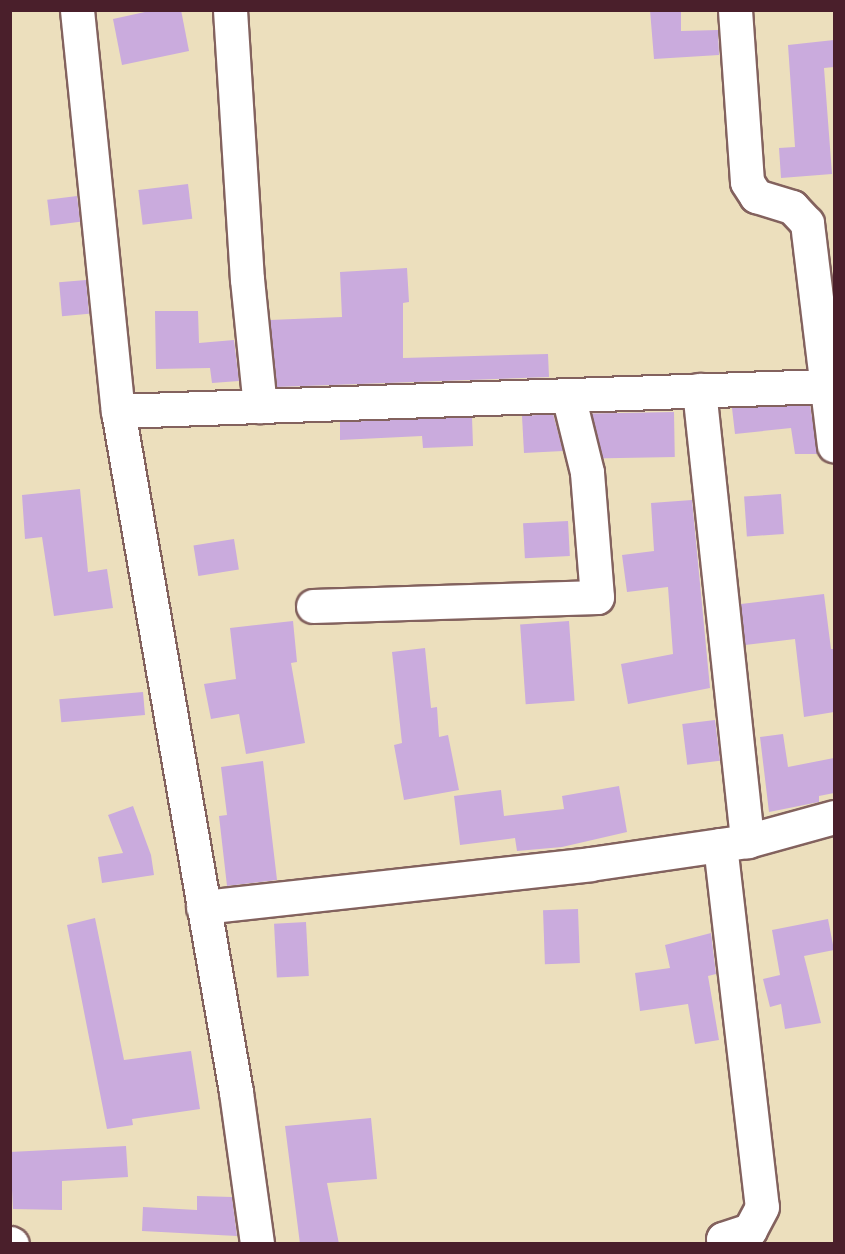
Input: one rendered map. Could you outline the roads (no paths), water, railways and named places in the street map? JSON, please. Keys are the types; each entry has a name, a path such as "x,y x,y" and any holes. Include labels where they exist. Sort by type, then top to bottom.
{"street":[{"path":"77,10 118,411 203,907 257,1244"},
{"path":"230,10 246,269 260,406"},
{"path":"735,10 743,164 747,183 756,196 792,207 807,223 834,445"},
{"path":"118,411 828,386"},
{"path":"699,390 762,1207 750,1230 723,1239 723,1244"},
{"path":"313,606 597,597 587,472 568,395"},
{"path":"203,907 590,864 734,843 834,817"}]}
